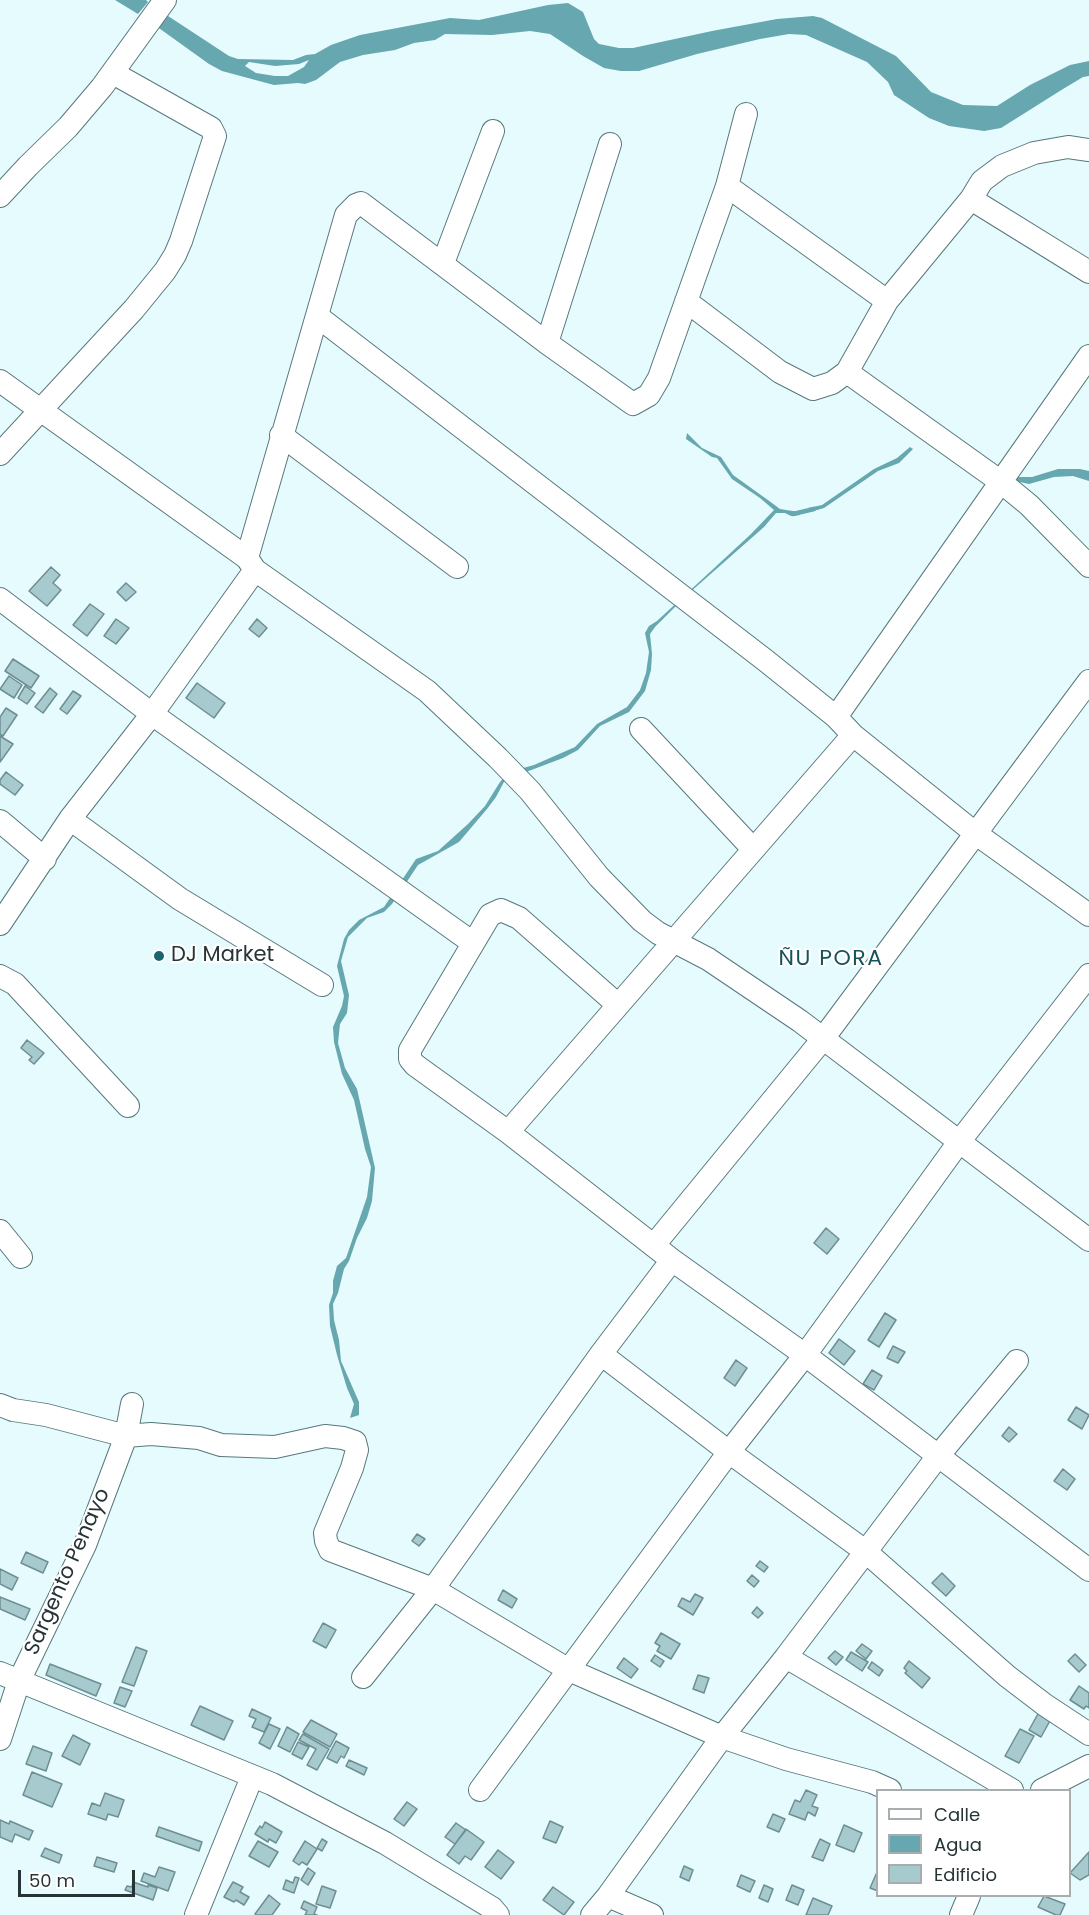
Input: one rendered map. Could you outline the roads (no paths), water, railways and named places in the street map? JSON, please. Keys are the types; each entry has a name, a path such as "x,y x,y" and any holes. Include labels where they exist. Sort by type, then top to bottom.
{"street":[{"path":"0,196 68,127 113,73 165,0"},
{"path":"0,454 134,309 165,271 181,241 214,136 211,128 113,73"},
{"path":"0,924 70,819 152,714 251,564 281,435 346,215 361,203 547,343 633,404 649,395 659,378 727,186 746,114"},
{"path":"443,263 493,131"},
{"path":"547,343 610,144"},
{"path":"686,301 780,372 813,390 832,383 847,372 887,301 971,199 982,181 1002,166 1034,153 1068,147 1089,150"},
{"path":"727,186 887,301"},
{"path":"971,199 1089,272"},
{"path":"317,316 765,660 836,717 853,735 975,832 1089,915"},
{"path":"836,717 1089,356"},
{"path":"847,372 1000,482 1029,506 1089,566"},
{"path":"0,381 427,692 530,790 599,877 642,921 673,942 708,959 800,1021 822,1040 1089,1240"},
{"path":"281,435 457,567"},
{"path":"0,599 152,714 473,943"},
{"path":"654,1245 822,1040 1089,681"},
{"path":"642,729 753,849"},
{"path":"508,1132 853,735"},
{"path":"70,819 180,899 322,985"},
{"path":"0,821 45,859"},
{"path":"618,1005 519,918 501,910 490,915 410,1050 410,1059 672,1260 805,1355 1088,1567"},
{"path":"480,1790 729,1452 805,1355 958,1142 1089,975"},
{"path":"0,976 15,984 128,1106"},
{"path":"0,1231 21,1257"},
{"path":"363,1677 433,1589 601,1354 672,1260"},
{"path":"601,1354 729,1452 866,1551 1007,1676 1089,1734"},
{"path":"592,1915 722,1737 786,1657 938,1456 1017,1361"},
{"name":"Sargento Penayo","path":"0,1739 10,1677 85,1545 126,1436 132,1404"},
{"path":"0,1405 12,1410 46,1415 126,1436 151,1434 199,1438 221,1445 275,1447 325,1436 355,1442 357,1450 352,1468 325,1533 330,1550 433,1589 569,1670 722,1737 786,1759 872,1782 886,1789"},
{"path":"786,1657 1009,1789"},
{"path":"10,1677 272,1784 385,1843 492,1908 498,1915"},
{"path":"1046,1789 1089,1766"},
{"path":"196,1915 252,1777"},
{"path":"608,1896 652,1915"},
{"path":"961,1915 969,1897"}],"water":[{"path":"115,0 146,0 148,2 138,14"},
{"path":"568,3 583,12 594,39 599,44 619,48 633,48 777,19 813,16 822,18 896,56 931,92 963,105 997,106 1030,85 1070,65 1089,61 1089,76 1083,77 1001,128 984,131 949,126 929,118 894,95 888,82 867,62 806,35 789,34 760,39 639,71 621,71 604,68 550,34 530,31 492,35 445,34 435,40 414,43 395,50 363,55 340,62 316,80 305,84 274,85 222,71 156,26 165,14 229,56 238,59 293,60 315,54 331,45 360,35 450,18 479,20","holes":["309,60 304,67 288,76 275,76 256,73 245,66 249,62 275,66 299,64"]},
{"path":"687,433 702,448 721,457 733,475 780,509 799,512 800,515 776,513 764,527 688,594 655,627 650,634 651,670 645,691 629,712 600,726 578,750 505,780 496,797 459,842 418,865 392,904 384,912 367,918 348,937 341,961 349,995 347,1013 340,1024 338,1043 345,1068 357,1089 375,1168 372,1201 367,1218 344,1269 333,1304 341,1361 359,1402 359,1415 350,1418 354,1404 337,1355 330,1326 329,1305 337,1266 346,1258 367,1197 371,1167 354,1100 342,1074 334,1042 333,1027 344,996 337,966 344,939 359,920 384,907 416,859 438,851 468,824 485,806 509,772 534,765 575,747 597,724 627,707 640,690 646,673 649,652 645,633 649,626 751,534 774,510 732,479 717,458 686,439"},
{"path":"910,447 913,449 899,463 878,471 824,508 810,512 808,508 822,505 874,469 897,458"},
{"path":"1058,469 1089,471 1089,481 1073,476 1054,477 1029,484 1010,480 1010,477 1032,477"}],"waterway":[{"path":"793,514 814,509"}],"place":[{"name":"DJ Market","path":"159,956"}],"district":[{"name":"ÑU PORA","path":"831,959"}]}
